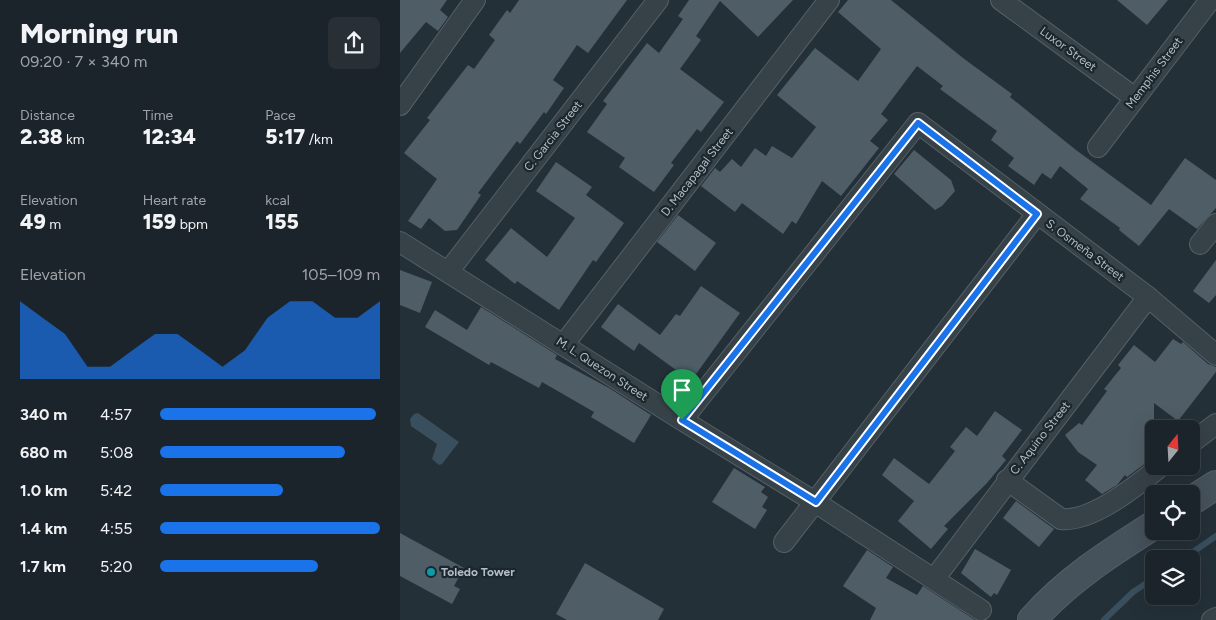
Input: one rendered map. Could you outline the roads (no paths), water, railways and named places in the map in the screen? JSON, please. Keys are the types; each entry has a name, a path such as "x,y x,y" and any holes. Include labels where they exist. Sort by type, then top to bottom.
{"street":[{"path":"400,105 475,0"},
{"name":"C. Garcia Street","path":"448,272 658,0"},
{"name":"D. Macapagal Street","path":"564,344 829,0"},
{"name":"Memphis Street","path":"1098,147 1210,0"},
{"name":"Luxor Street","path":"1007,2 1135,98"},
{"name":"S. Osmeña Street","path":"682,420 918,123 1148,297 1216,355"},
{"path":"784,542 1037,214"},
{"path":"1200,244 1216,224"},
{"name":"M. L. Quezon Street","path":"400,242 816,502 981,610"},
{"name":"C. Aquino Street","path":"934,579 1007,480 1148,297"},
{"path":"1200,436 1216,424"},
{"path":"1007,480 1061,519 1070,520 1123,496 1150,475"},
{"path":"1200,495 1216,485"},
{"path":"1032,620 1058,592 1104,556 1145,531"},
{"path":"1212,620 1216,618"}],"water":[{"path":"418,413 459,442 442,464 439,465 432,459 437,444 411,426 410,419 414,414"}],"waterway":[{"path":"1196,550 1216,536"},
{"path":"1104,620 1133,592 1145,584"}],"place":[{"name":"Toledo Tower","path":"431,572"}]}
